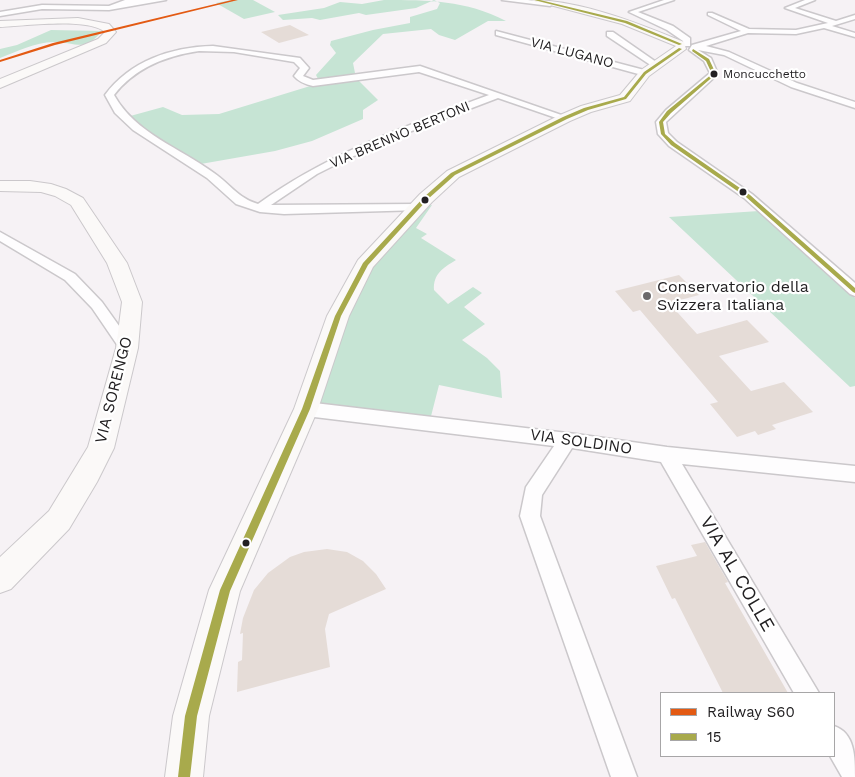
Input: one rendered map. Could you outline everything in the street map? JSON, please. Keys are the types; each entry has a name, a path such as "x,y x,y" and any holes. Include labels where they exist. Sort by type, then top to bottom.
{"main road":[{"name":"VIA SORENGO","path":"0,186 48,189 68,195 78,202 117,263 132,302 127,348 101,448 88,474 59,520 0,578"}],"street":[{"path":"0,14 42,7 108,8 124,4 124,2 130,0 136,2 163,0"},
{"path":"505,0 550,4"},
{"path":"536,0 626,22 688,47 708,60 714,74 669,112 661,122 663,134 673,144 748,196 855,291"},
{"path":"671,0 632,12 670,28 687,40 688,47"},
{"path":"812,0 788,8 836,23"},
{"path":"710,14 748,31"},
{"path":"184,777 191,716 225,590 306,409 338,316 365,264 417,208 454,174 592,106 625,98 650,68 688,47 748,31 796,32 825,26 855,16"},
{"path":"0,24 82,22 105,25 111,30 110,35 102,41 0,84"},
{"path":"825,26 843,33 855,34"},
{"name":"VIA LUGANO","path":"499,33 650,68"},
{"path":"610,34 650,68"},
{"path":"688,47 708,48 728,54 803,89 855,105"},
{"path":"417,208 284,210 260,208 240,202 211,176 124,118 109,95 120,80 134,71 176,54 202,48 230,49 297,60 303,63 305,68 298,76 307,82 320,83 420,69 565,118"},
{"name":"VIA BRENNO BERTONI","path":"260,208 272,198 349,154 498,95"},
{"path":"0,236 70,277 97,305 127,348"},
{"name":"VIA SOLDINO","path":"306,409 567,440 667,455 855,474"},
{"path":"567,440 533,493 530,516 624,777"},
{"name":"VIA AL COLLE","path":"667,455 806,692"},
{"path":"835,740 855,774"}],"green space":[{"path":"231,0 253,0 275,12 244,19 216,3"},
{"path":"384,0 432,1 416,8 366,15 359,13 320,20 312,18 283,20 278,15 324,8 340,2 362,4"},
{"path":"437,2 476,9 506,21 488,21 455,40 439,35 431,29 383,34 353,63 356,78 378,100 363,110 363,119 312,141 275,151 195,165 123,118 163,107 182,115 219,114 320,83 316,75 336,53 330,45 331,41 410,23 410,17 437,9 440,3"},
{"path":"51,30 102,31 90,42 84,44 46,42 0,58 0,49 17,45"},
{"path":"432,205 416,228 427,234 421,238 456,260 437,276 434,290 448,304 473,287 482,293 464,307 485,324 462,340 487,358 500,371 502,398 439,385 429,424 306,409 365,264 417,208"},
{"path":"759,211 855,298 855,386 850,387 669,217"}],"building":[{"path":"290,25 309,35 279,43 261,32"},
{"path":"679,275 699,295 669,303 697,334 747,320 769,342 719,356 751,391 784,382 813,412 772,425 776,429 758,435 755,431 737,437 710,404 718,402 640,310 633,312 615,291"},
{"path":"705,542 728,582 725,583 787,692 722,692 675,598 672,599 656,566 697,556 691,545"},
{"path":"327,549 347,552 363,561 376,574 386,589 329,614 325,629 330,667 237,692 238,662 242,660 243,633 240,634 243,618 254,590 268,573 290,557 304,552"}],"rail line":[{"name":"S60","path":"0,61 54,44 236,0"}],"transit line":[{"name":"15","path":"536,0 626,22 680,44"},
{"name":"15","path":"184,777 191,716 225,590 306,409 338,316 365,264 426,198 453,174 565,118 586,109 625,98 645,73 680,49"},
{"name":"15","path":"693,50 708,60 714,74 669,112 661,122 663,134 673,144 748,196 855,291"}],"place":[{"name":"Moncucchetto","path":"714,74"},
{"name":"Conservatorio della Svizzera Italiana","path":"647,296"}]}
